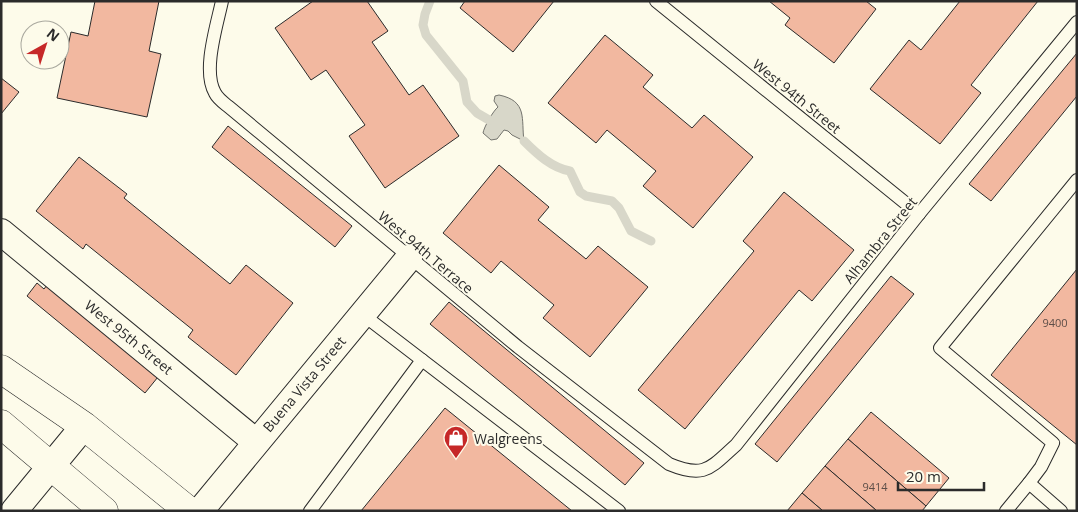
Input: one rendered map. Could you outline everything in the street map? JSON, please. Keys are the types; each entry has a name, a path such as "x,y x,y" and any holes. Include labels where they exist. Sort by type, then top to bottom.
{"main road":[{"path":"1,368 84,426 189,511"},
{"path":"1,424 104,511"}],"street":[{"name":"West 95th Street","path":"1,232 256,442"},
{"name":"Buena Vista Street","path":"200,511 409,258"},
{"path":"14,511 84,426"}],"lane":[{"name":"West 94th Terrace","path":"222,1 214,36 210,69 210,82 215,94 518,348 669,464 687,471 702,470"},
{"name":"West 94th Street","path":"656,1 919,214"},
{"name":"Alhambra Street","path":"702,470 710,468 736,445 919,214 1077,22"},
{"path":"1006,511 1041,467 1053,443 940,348 1077,180"},
{"path":"362,314 619,511"},
{"path":"310,511 422,360"},
{"path":"1029,483 1062,511"}],"shaded area":[{"path":"499,95 508,98 519,106 524,141 504,130 497,139 491,140 483,133 489,119 498,107 494,101 495,96"}],"building":[{"path":"95,1 159,1 149,51 161,54 147,117 57,98 63,70 70,70 71,32 88,36"},
{"path":"313,1 367,1 388,31 372,42 409,95 423,85 459,136 385,188 349,136 365,125 326,70 311,80 275,28"},
{"path":"465,1 554,1 513,52 460,8"},
{"path":"769,1 866,1 876,9 834,63 785,25 790,18"},
{"path":"960,1 1038,1 971,85 981,93 940,144 870,89 909,40 921,50"},
{"path":"605,35 653,75 643,87 692,128 704,115 753,157 693,228 643,186 656,171 607,130 596,143 548,103"},
{"path":"1077,53 1077,96 991,201 969,184"},
{"path":"1,78 19,92 1,114"},
{"path":"228,126 352,226 335,247 212,147"},
{"path":"79,157 127,194 124,198 230,284 246,265 293,303 236,375 188,337 193,330 86,244 83,249 36,211"},
{"path":"499,165 549,207 538,220 586,259 598,246 648,287 590,357 543,318 554,305 501,261 491,273 443,233"},
{"path":"784,192 854,250 812,301 799,290 685,429 638,390 754,251 743,241"},
{"path":"1077,269 1077,445 991,375"},
{"path":"891,276 914,294 777,462 755,444"},
{"path":"50,281 162,372 145,393 27,296 37,283 44,289"},
{"path":"449,302 644,463 625,485 430,324"},
{"name":"Walgreens","path":"445,408 572,511 361,511"},
{"path":"871,412 949,478 926,506 848,439"},
{"path":"848,439 926,506 922,511 877,511 825,466"},
{"path":"825,466 877,511 823,511 802,493"},
{"path":"802,493 823,511 787,511"}],"waterway":[{"path":"430,1 423,25 426,35 463,81 467,102 477,113 489,120"},
{"path":"524,141 551,164 570,171 580,192 586,196 612,201 619,208 631,231 651,241"}],"place":[{"name":"Walgreens","path":"456,459"}]}
